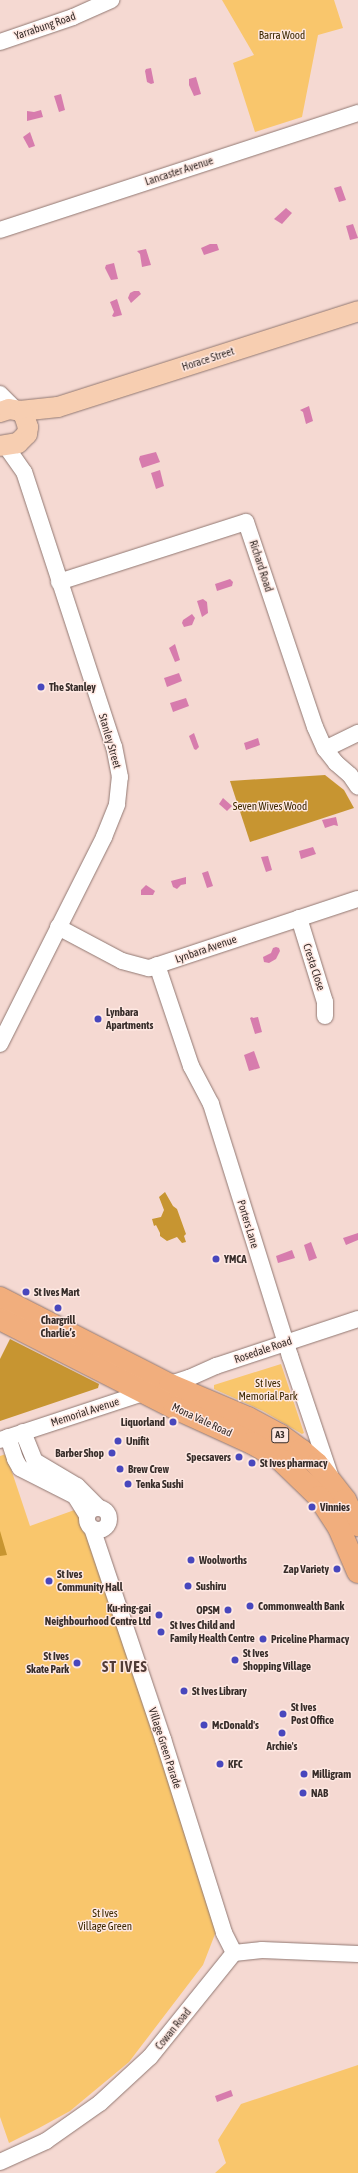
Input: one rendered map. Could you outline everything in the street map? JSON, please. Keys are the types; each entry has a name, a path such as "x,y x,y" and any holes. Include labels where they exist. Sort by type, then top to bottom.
{"highway":[{"name":"Mona Vale Road","path":"0,1298 170,1384 248,1418 280,1435 317,1464 345,1500 358,1525"},
{"name":"Mona Vale Road","path":"0,1319 268,1452 297,1474 319,1496 330,1513 358,1572"}],"main road":[{"name":"Horace Street","path":"12,411 58,407 358,311"},
{"name":"Horace Street","path":"14,441 58,407"},
{"path":"12,411 27,421 14,441"}],"street":[{"name":"Yarrabung Road","path":"0,42 73,17 111,0"},
{"name":"Lancaster Avenue","path":"0,230 358,113"},
{"path":"0,394 12,411"},
{"name":"Stanley Street","path":"0,1044 112,819 117,804 120,777 114,747 14,441"},
{"name":"Richard Road","path":"59,582 246,522 315,727 325,749 336,763 350,775 358,787"},
{"path":"325,749 358,734"},
{"name":"Lynbara Avenue","path":"58,927 131,964 146,968 358,899"},
{"name":"Cresta Close","path":"299,918 325,1002 325,1016"},
{"name":"Porters Lane","path":"157,965 191,1066 211,1104 286,1342 333,1484"},
{"name":"Rosedale Road","path":"170,1384 216,1366 358,1319"},
{"name":"Memorial Avenue","path":"10,1436 170,1384"},
{"name":"Village Green Parade","path":"10,1436 34,1461 77,1486 96,1524 224,1933 234,1953"},
{"path":"234,1953 269,1950 358,1954"},
{"name":"Cowan Road","path":"0,2162 46,2141 100,2103 150,2057 234,1953"}],"green space":[{"name":"Barra Wood","path":"222,0 334,0 343,28 318,35 302,117 255,132 233,63 254,55"},
{"name":"Seven Wives Wood","path":"325,775 344,790 354,808 250,842 230,781"},
{"path":"165,1192 173,1206 177,1209 186,1234 184,1236 186,1242 182,1243 177,1237 167,1241 160,1236 156,1225 154,1226 152,1219 161,1217 164,1210 159,1197"},
{"path":"10,1339 99,1384 98,1388 0,1421 0,1359"},
{"name":"St Ives Memorial Park","path":"281,1364 304,1433 302,1434 263,1411 214,1389 214,1385"},
{"name":"St Ives Village Green","path":"6,1454 30,1526 80,1508 217,1929 203,1965 129,2062 70,2111 9,2143 0,2117 0,1456"},
{"path":"0,1531 7,1555 0,1556"},
{"path":"358,2065 358,2173 215,2173 226,2163 218,2140 241,2104"}],"shaded area":[{"path":"151,68 154,83 151,84 147,82 145,71 146,69"},
{"path":"196,77 201,94 194,96 189,85 189,79"},
{"path":"61,94 65,110 59,112 54,96"},
{"path":"41,110 43,117 27,121 27,111 34,112"},
{"path":"30,132 35,146 29,148 23,137"},
{"path":"341,186 346,200 339,202 334,188"},
{"path":"286,208 292,213 282,224 274,219"},
{"path":"353,224 358,238 350,240 346,226"},
{"path":"210,244 217,244 219,250 204,255 201,248"},
{"path":"146,249 151,265 142,267 140,254 137,251"},
{"path":"114,263 118,279 111,280 105,268 106,265"},
{"path":"139,291 141,294 131,303 128,298 130,293"},
{"path":"117,299 122,315 114,317 112,316 114,312 110,302"},
{"path":"309,406 313,421 306,424 303,412 300,410"},
{"path":"156,452 160,462 142,468 139,459 140,456"},
{"path":"160,470 164,486 156,489 151,473"},
{"path":"230,579 233,582 232,586 217,591 215,584"},
{"path":"203,599 207,602 208,613 202,617 197,601"},
{"path":"192,614 195,618 192,625 184,627 182,623 183,620"},
{"path":"175,644 180,660 175,662 169,648"},
{"path":"179,673 182,681 167,687 164,678"},
{"path":"186,698 189,706 173,712 170,703"},
{"path":"194,733 199,747 196,750 194,749 189,736"},
{"path":"258,738 260,745 246,750 244,743"},
{"path":"223,798 232,806 227,811 219,804"},
{"path":"336,817 338,826 334,825 325,828 322,820"},
{"path":"313,847 316,854 301,859 299,851"},
{"path":"268,856 272,870 266,872 261,857"},
{"path":"208,871 213,886 207,888 202,873"},
{"path":"186,877 186,884 181,885 177,889 173,887 171,881"},
{"path":"146,885 155,891 153,895 141,895 141,890"},
{"path":"273,948 279,948 280,951 276,959 269,963 264,962 263,957 271,953"},
{"path":"258,1017 262,1032 255,1034 250,1018"},
{"path":"254,1051 260,1068 249,1071 244,1055"},
{"path":"358,1233 358,1240 346,1245 343,1238"},
{"path":"311,1242 317,1258 309,1261 304,1245"},
{"path":"292,1250 295,1258 278,1263 276,1256"},
{"path":"231,2090 233,2096 217,2102 215,2096"}],"place":[{"name":"The Stanley","path":"41,687"},
{"name":"Lynbara Apartments","path":"98,1019"},
{"name":"YMCA","path":"216,1259"},
{"name":"St Ives Mart","path":"26,1292"},
{"name":"Chargrill Charlie’s","path":"58,1308"},
{"name":"Liquorland","path":"173,1422"},
{"name":"Unifit","path":"118,1441"},
{"name":"Barber Shop","path":"112,1453"},
{"name":"Specsavers","path":"239,1457"},
{"name":"St Ives pharmacy","path":"252,1463"},
{"name":"Brew Crew","path":"120,1469"},
{"name":"Tenka Sushi","path":"128,1484"},
{"name":"Vinnies","path":"312,1507"},
{"name":"Woolworths","path":"191,1560"},
{"name":"Zap Variety","path":"337,1569"},
{"name":"St Ives Community Hall","path":"49,1581"},
{"name":"Sushiru","path":"188,1586"},
{"name":"Commonwealth Bank","path":"250,1606"},
{"name":"OPSM","path":"228,1610"},
{"name":"Ku-ring-gai Neighbourhood Centre Ltd","path":"159,1615"},
{"name":"St Ives Child and Family Health Centre","path":"161,1632"},
{"name":"Priceline Pharmacy","path":"263,1639"},
{"name":"St Ives Shopping Village","path":"235,1660"},
{"name":"St Ives Skate Park","path":"77,1663"},
{"name":"St Ives Library","path":"184,1691"},
{"name":"St Ives Post Office","path":"283,1714"},
{"name":"McDonald's","path":"204,1725"},
{"name":"Archie's","path":"282,1733"},
{"name":"KFC","path":"220,1764"},
{"name":"Milligram","path":"304,1774"},
{"name":"NAB","path":"303,1793"}],"district":[{"name":"ST IVES","path":"125,1667"}]}
